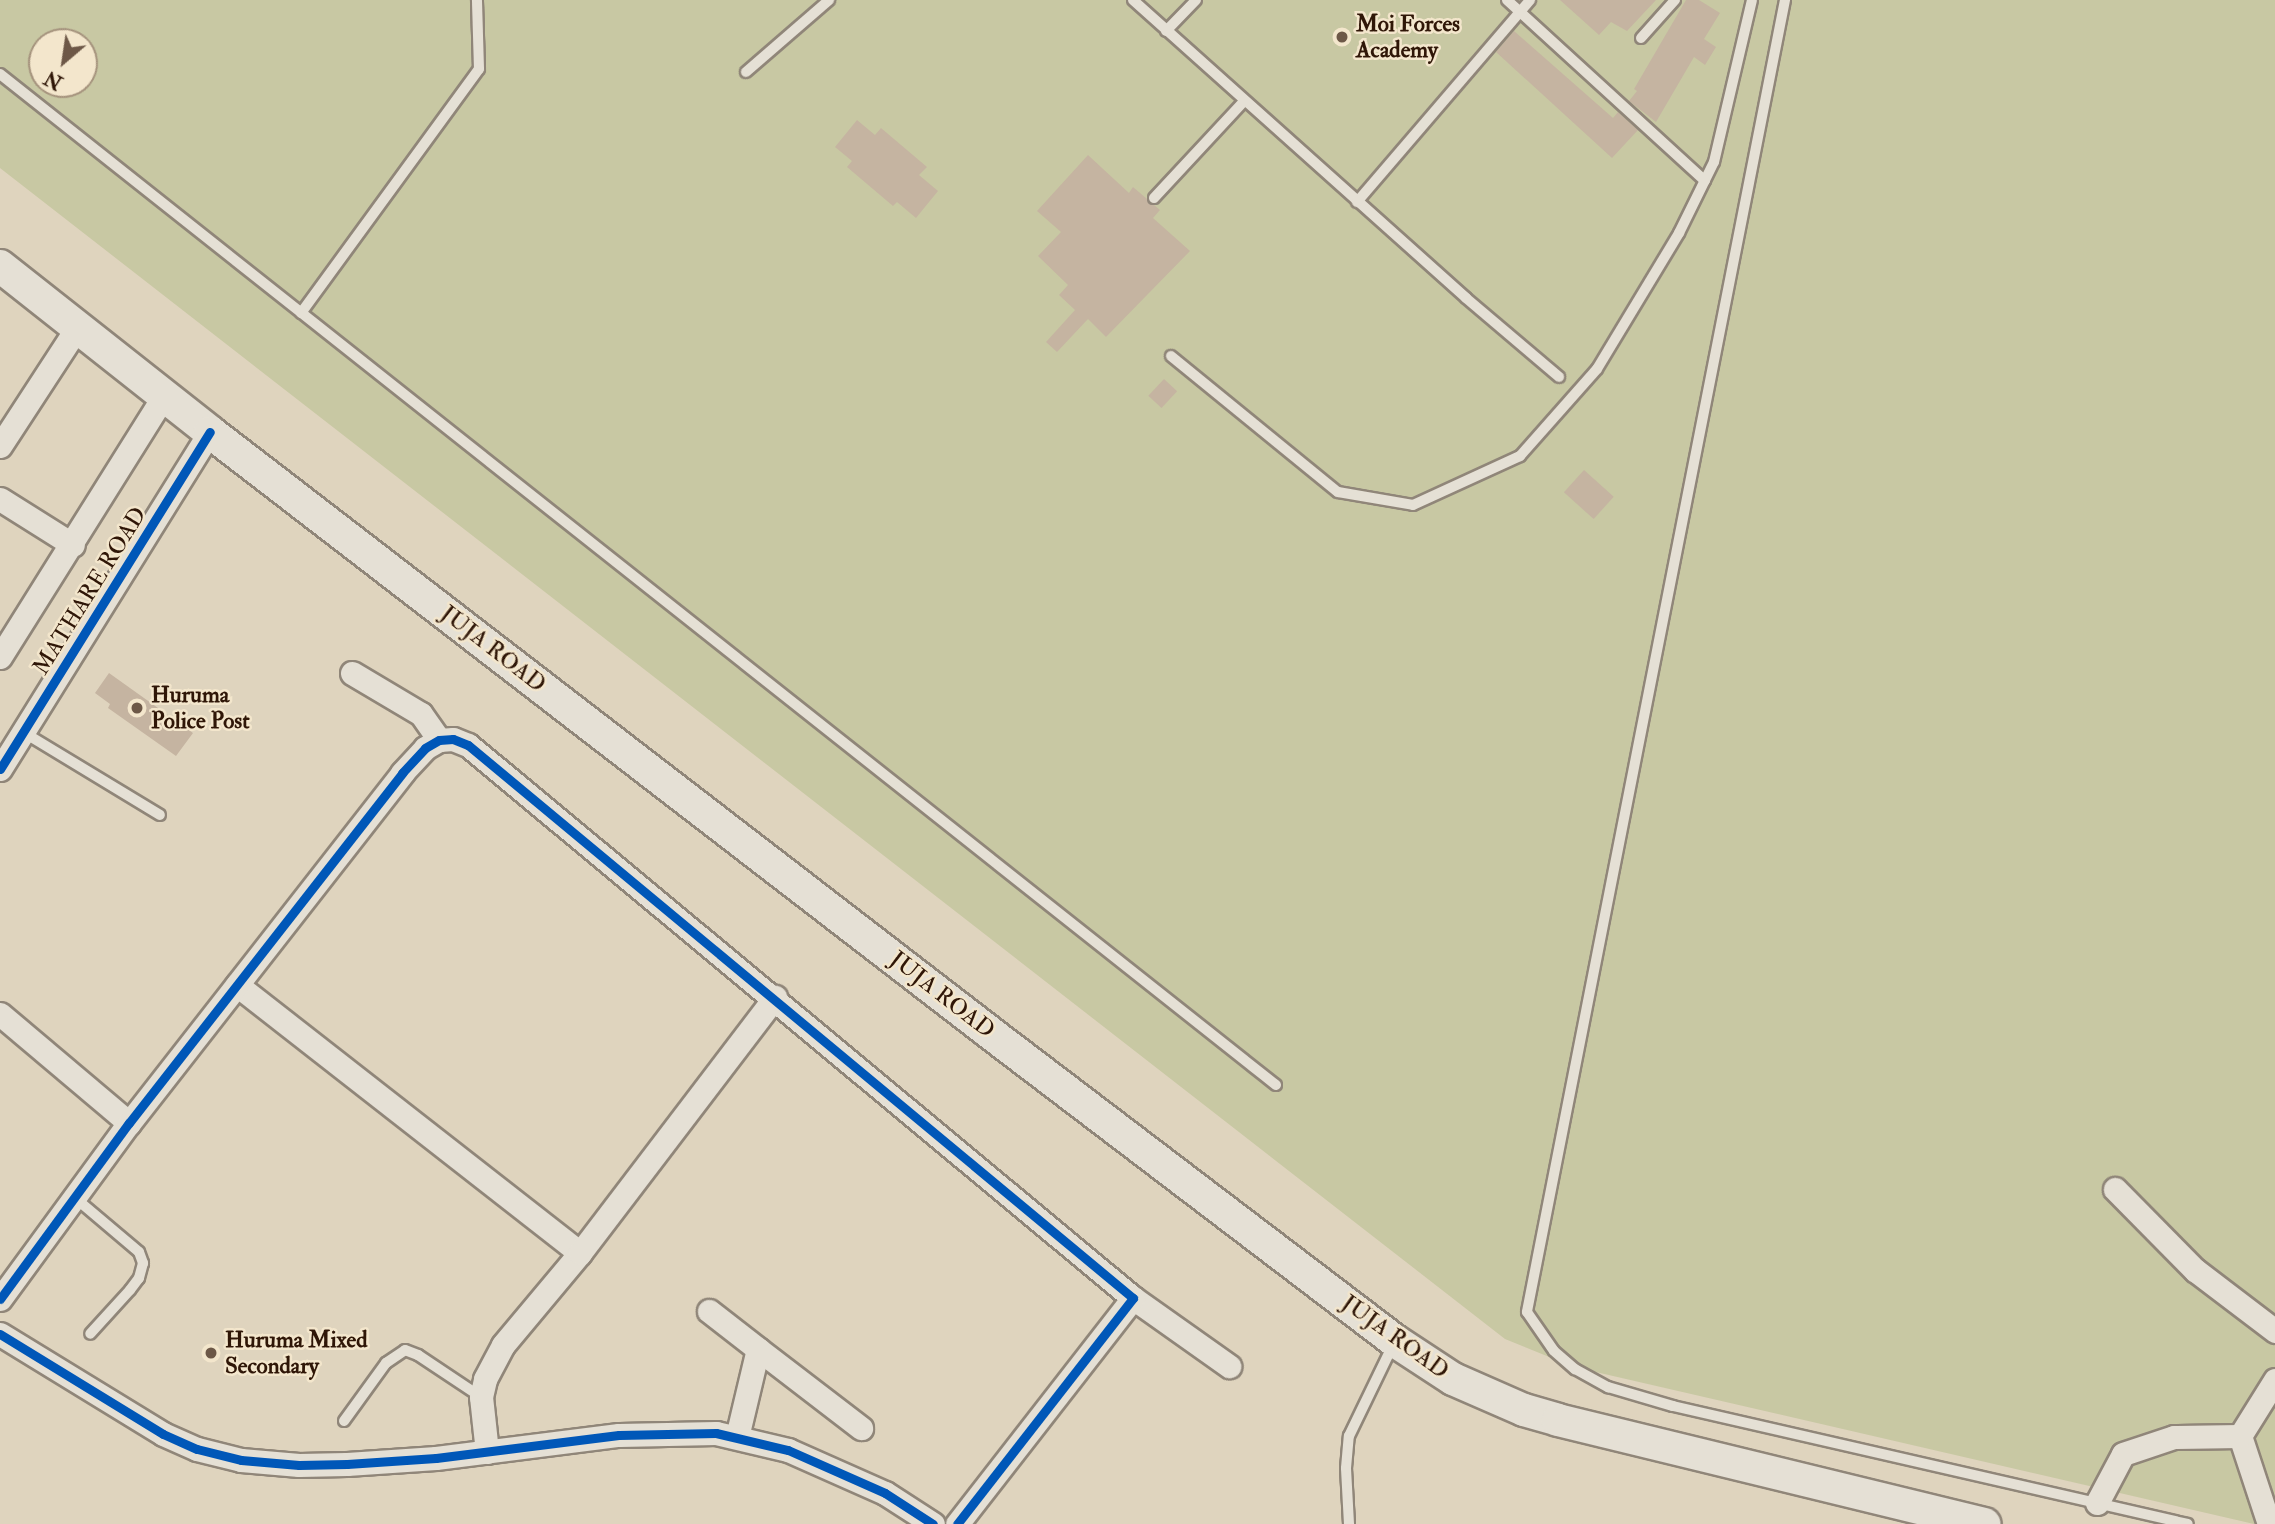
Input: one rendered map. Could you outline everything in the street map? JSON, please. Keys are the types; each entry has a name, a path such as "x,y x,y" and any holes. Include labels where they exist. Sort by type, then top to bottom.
{"main road":[{"name":"JUJA ROAD","path":"0,266 210,432 1395,1341 1453,1379 1536,1413 1985,1524"}],"street":[{"path":"0,446 77,328"},
{"path":"0,657 73,545 164,396"},
{"name":"MATHARE ROAD","path":"0,769 210,432"},
{"path":"0,499 73,545"},
{"path":"352,673 421,714 439,740"},
{"path":"0,1299 129,1124 402,773 425,748 439,740 453,739 468,745 775,997 1034,1218 1133,1298 1229,1366"},
{"path":"237,985 580,1252"},
{"path":"487,1452 481,1397 485,1379 503,1345 580,1252 775,997"},
{"path":"0,1014 129,1124"},
{"path":"2115,1189 2195,1270 2275,1331"},
{"path":"957,1524 1133,1298"},
{"path":"709,1311 861,1427"},
{"path":"0,1334 163,1434 197,1449 241,1460 299,1465 347,1464 487,1452 619,1434 716,1433 788,1450 885,1493 933,1524"},
{"path":"737,1437 758,1349"},
{"path":"2240,1436 2275,1380"},
{"path":"2097,1503 2123,1454 2174,1437 2240,1436"},
{"path":"2240,1436 2269,1524"}],"lane":[{"path":"301,313 479,69 477,0"},
{"path":"746,72 829,0"},
{"path":"1133,0 1357,202 1559,377"},
{"path":"1166,31 1196,0"},
{"path":"1507,0 1705,181"},
{"path":"1357,202 1530,0"},
{"path":"1641,38 1675,0"},
{"path":"1171,356 1338,492 1413,505 1520,456 1597,369 1679,233 1714,162 1752,0"},
{"path":"1785,0 1527,1312 1554,1351 1575,1369 1608,1387 1673,1406 2188,1524"},
{"path":"0,74 1276,1085"},
{"path":"1154,198 1244,101"},
{"path":"23,732 160,815"},
{"path":"74,1197 139,1252 143,1263 139,1278 90,1334"},
{"path":"1349,1524 1346,1468 1349,1436 1395,1341"},
{"path":"344,1421 386,1363 405,1350 418,1355 481,1397"}],"green space":[{"path":"0,0 2275,0 2275,1524 2254,1524 1574,1367 1505,1339 0,168"}],"building":[{"path":"1560,0 1656,0 1627,31 1611,22 1599,35"},
{"path":"1686,0 1699,0 1720,13 1704,39 1716,47 1705,65 1694,57 1656,122 1629,101"},
{"path":"1514,31 1613,118 1618,112 1638,130 1612,158 1496,52"},
{"path":"857,120 875,135 881,128 927,167 919,175 938,191 916,218 897,202 893,206 847,167 852,161 835,147"},
{"path":"1088,155 1129,193 1133,187 1160,210 1153,218 1190,251 1106,337 1088,319 1057,352 1046,342 1075,310 1059,295 1068,285 1038,256 1061,232 1037,211"},
{"path":"1164,379 1177,391 1161,408 1148,396"},
{"path":"1584,470 1614,497 1594,519 1564,492"},
{"path":"109,673 193,733 176,756 108,708 110,704 95,693"}],"cycle path":[{"path":"0,769 210,432"},
{"path":"0,1299 129,1123 402,773 425,748 439,740 453,739 468,745 1133,1298 957,1524"},
{"path":"0,1334 163,1434 197,1449 241,1460 299,1465 347,1464 436,1458 619,1435 716,1433 788,1450 885,1493 933,1524"}],"place":[{"name":"Moi Forces Academy","path":"1342,37"},
{"name":"Huruma Police Post","path":"137,708"},
{"name":"Huruma Mixed Secondary","path":"211,1353"}]}
